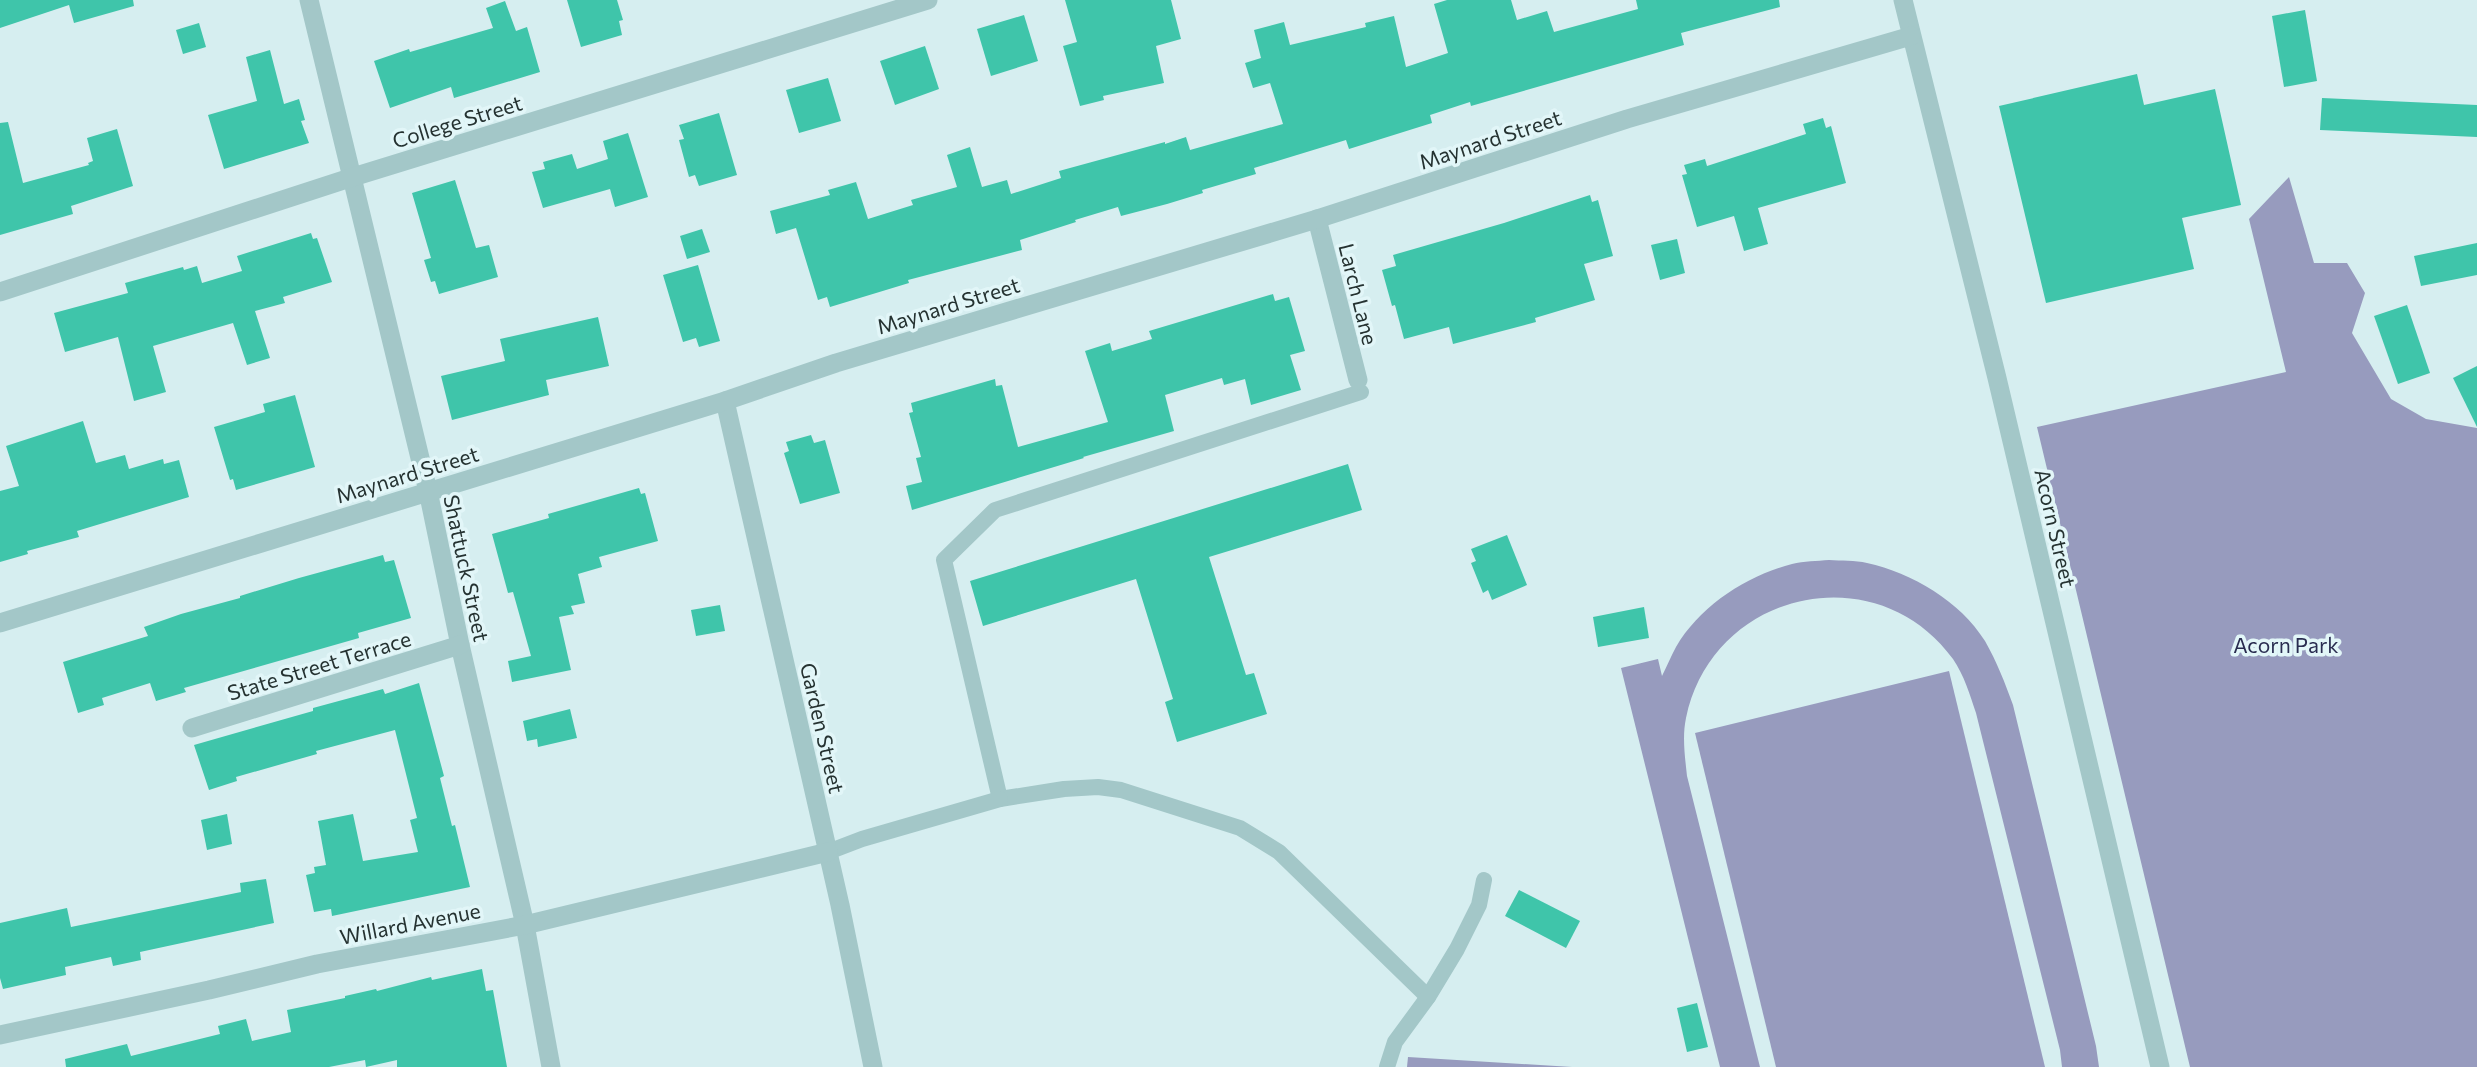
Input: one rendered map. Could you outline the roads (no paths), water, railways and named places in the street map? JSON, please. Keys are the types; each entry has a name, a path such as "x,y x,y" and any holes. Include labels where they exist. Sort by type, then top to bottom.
{"street":[{"name":"Shattuck Street","path":"309,0 428,491 460,645 525,925 551,1067"},
{"name":"College Street","path":"0,292 353,177 928,0"},
{"name":"Acorn Street","path":"1903,0 1997,378 2160,1067"},
{"name":"Maynard Street","path":"0,623 725,401 849,359 1317,219 1627,119 1911,36"},
{"name":"Larch Lane","path":"1317,219 1360,386"},
{"name":"Garden Street","path":"725,401 828,852 873,1067"},
{"name":"State Street Terrace","path":"192,728 460,645"},
{"name":"Willard Avenue","path":"0,1035 317,964 525,925 828,852"}],"lane":[{"path":"1000,799 944,559 995,510 1360,386"},
{"path":"828,852 862,839 1000,799 1063,789 1098,787 1121,790 1240,828 1279,852 1428,997"},
{"path":"1387,1067 1395,1042 1458,949 1479,905 1484,880"}],"park label":[{"name":"Acorn Park","path":"2286,644"}]}
